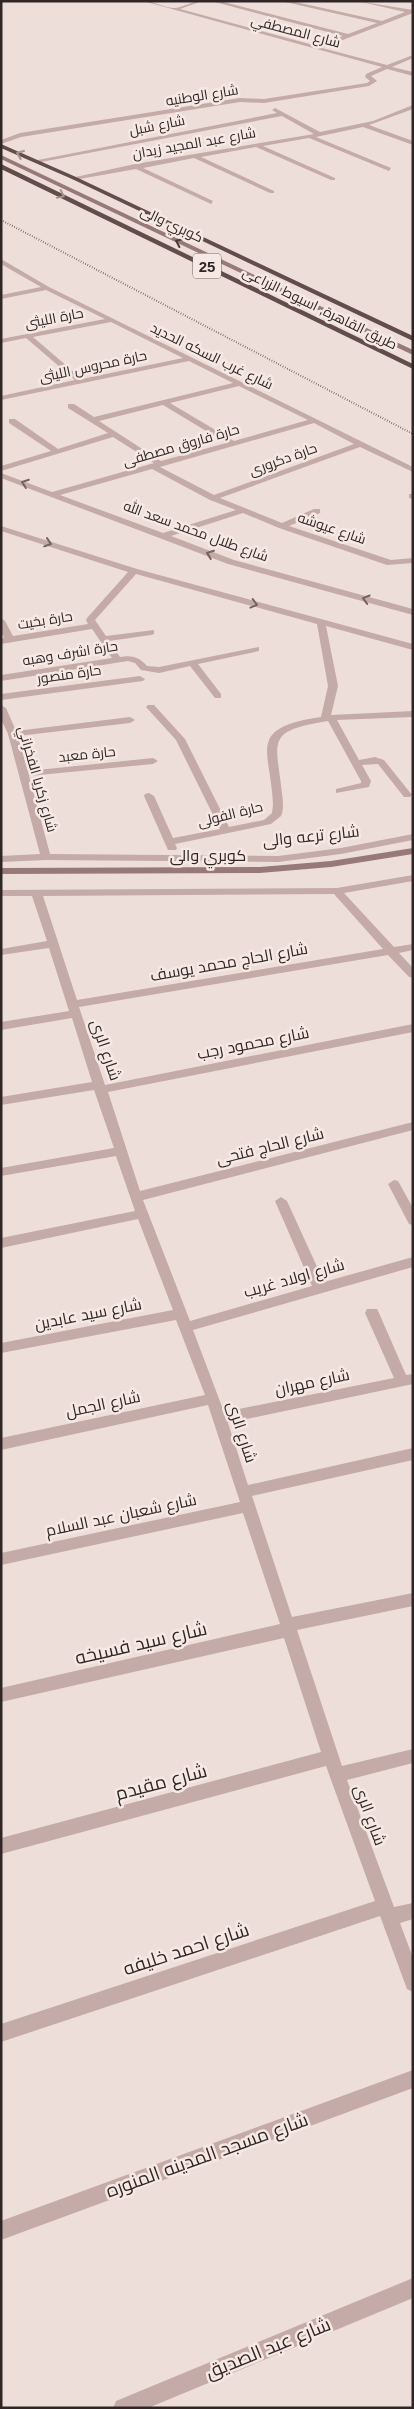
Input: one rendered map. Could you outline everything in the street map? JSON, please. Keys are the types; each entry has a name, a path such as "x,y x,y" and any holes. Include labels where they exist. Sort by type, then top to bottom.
{"highway":[{"name":"طريق القاهرة, اسيوط الزراعى","path":"1,146 74,178 413,339"},
{"name":"طريق القاهرة, اسيوط الزراعى","path":"1,166 413,368"}],"main road":[{"name":"كوبري والى","path":"1,157 413,353"},
{"path":"215,270 245,280 413,361"},
{"name":"كوبري والى","path":"1,872 260,872 332,867 413,852"}],"street":[{"name":"شارع المصطفي","path":"145,1 413,74"},
{"path":"174,9 200,1"},
{"path":"213,1 349,36"},
{"path":"283,1 383,23"},
{"path":"359,1 412,12"},
{"path":"317,48 412,12"},
{"path":"388,67 413,56"},
{"name":"شارع الوطنيه","path":"1,142 20,135 87,124 240,100 264,101 369,84 374,81 368,75 388,67"},
{"path":"256,100 319,134"},
{"name":"شارع عبد المجيد زيدان","path":"74,178 310,136 363,125 413,108"},
{"name":"شارع شبل","path":"36,161 283,114"},
{"path":"363,125 413,143"},
{"path":"310,136 389,169"},
{"path":"256,145 333,179"},
{"path":"194,156 272,192"},
{"path":"135,166 212,202"},
{"name":"شارع غرب السكه الحديد","path":"3,263 47,288 413,470"},
{"path":"1,297 47,288"},
{"name":"حارة الليثى","path":"1,341 112,320"},
{"path":"28,336 81,382"},
{"name":"حارة محروس الليثى","path":"3,396 190,359"},
{"path":"92,420 240,384"},
{"path":"163,402 233,444"},
{"name":"شارع عيوشه","path":"72,406 156,465 213,498 282,526 390,563 410,563"},
{"path":"12,421 57,452"},
{"name":"حارة فاروق مصطفى","path":"54,494 314,421"},
{"path":"1,469 114,434"},
{"name":"حارة دكرورى","path":"213,498 361,444"},
{"name":"شارع طلال محمد سعد الله","path":"1,475 231,562 413,612"},
{"path":"163,536 244,510"},
{"path":"282,526 317,511"},
{"path":"1,528 134,571 413,647"},
{"path":"117,659 90,620 91,616 134,571"},
{"path":"1,620 6,641"},
{"path":"322,622 333,686 328,718 356,763 366,784 339,791"},
{"name":"حارة بخيت","path":"6,641 93,626"},
{"path":"103,639 151,632"},
{"name":"حارة اشرف وهبه","path":"1,678 129,658 138,661 144,668 151,670 256,649"},
{"path":"192,663 218,696"},
{"name":"حارة منصور","path":"1,697 140,679"},
{"path":"151,707 180,739 226,830"},
{"name":"شارع زكريا الفخراني","path":"1,708 13,734 46,857"},
{"path":"328,718 413,714"},
{"name":"حارة الفولى","path":"169,842 266,822 277,814 279,804 271,745 276,735 287,727 328,718"},
{"path":"13,734 130,720"},
{"path":"356,763 375,760 381,762 408,795"},
{"name":"حارة معبد","path":"24,774 153,761"},
{"path":"149,796 175,858"},
{"name":"شارع ترعه والى","path":"1,859 46,857 278,858 341,852 413,837"},
{"path":"1,892 337,891 413,878"},
{"path":"337,891 413,975"},
{"name":"شارع الرى","path":"36,892 136,1197 213,1399 337,1775 413,1983"},
{"path":"1,952 52,944"},
{"name":"شارع الحاج محمد يوسف","path":"1,1026 74,1010 413,947"},
{"name":"شارع محمود رجب","path":"1,1101 100,1087 413,1028"},
{"name":"شارع الحاج فتحى","path":"136,1197 413,1126"},
{"path":"1,1172 121,1151"},
{"path":"394,1184 413,1221"},
{"path":"281,1202 320,1288"},
{"path":"1,1243 142,1214"},
{"name":"شارع اولاد غريب","path":"183,1321 320,1288 413,1262"},
{"path":"372,1313 408,1380"},
{"name":"شارع سيد عابدين","path":"1,1348 183,1321"},
{"name":"شارع مهران","path":"219,1419 408,1380"},
{"name":"شارع الجمل","path":"1,1444 213,1399"},
{"name":"شارع شعبان عبد السلام","path":"1,1559 245,1499 413,1454"},
{"name":"شارع سيد فسيخه","path":"1,1695 413,1599"},
{"path":"337,1775 413,1756"},
{"name":"شارع مقيدم","path":"1,1846 331,1757"},
{"name":"شارع احمد خليفه","path":"1,2033 387,1912 413,1911"},
{"name":"شارع مسجد المدينه المنوره","path":"1,2231 413,2079"},
{"name":"شارع عبد الصديق","path":"123,2408 413,2288"}],"railway":[{"path":"1,220 413,434"}]}
